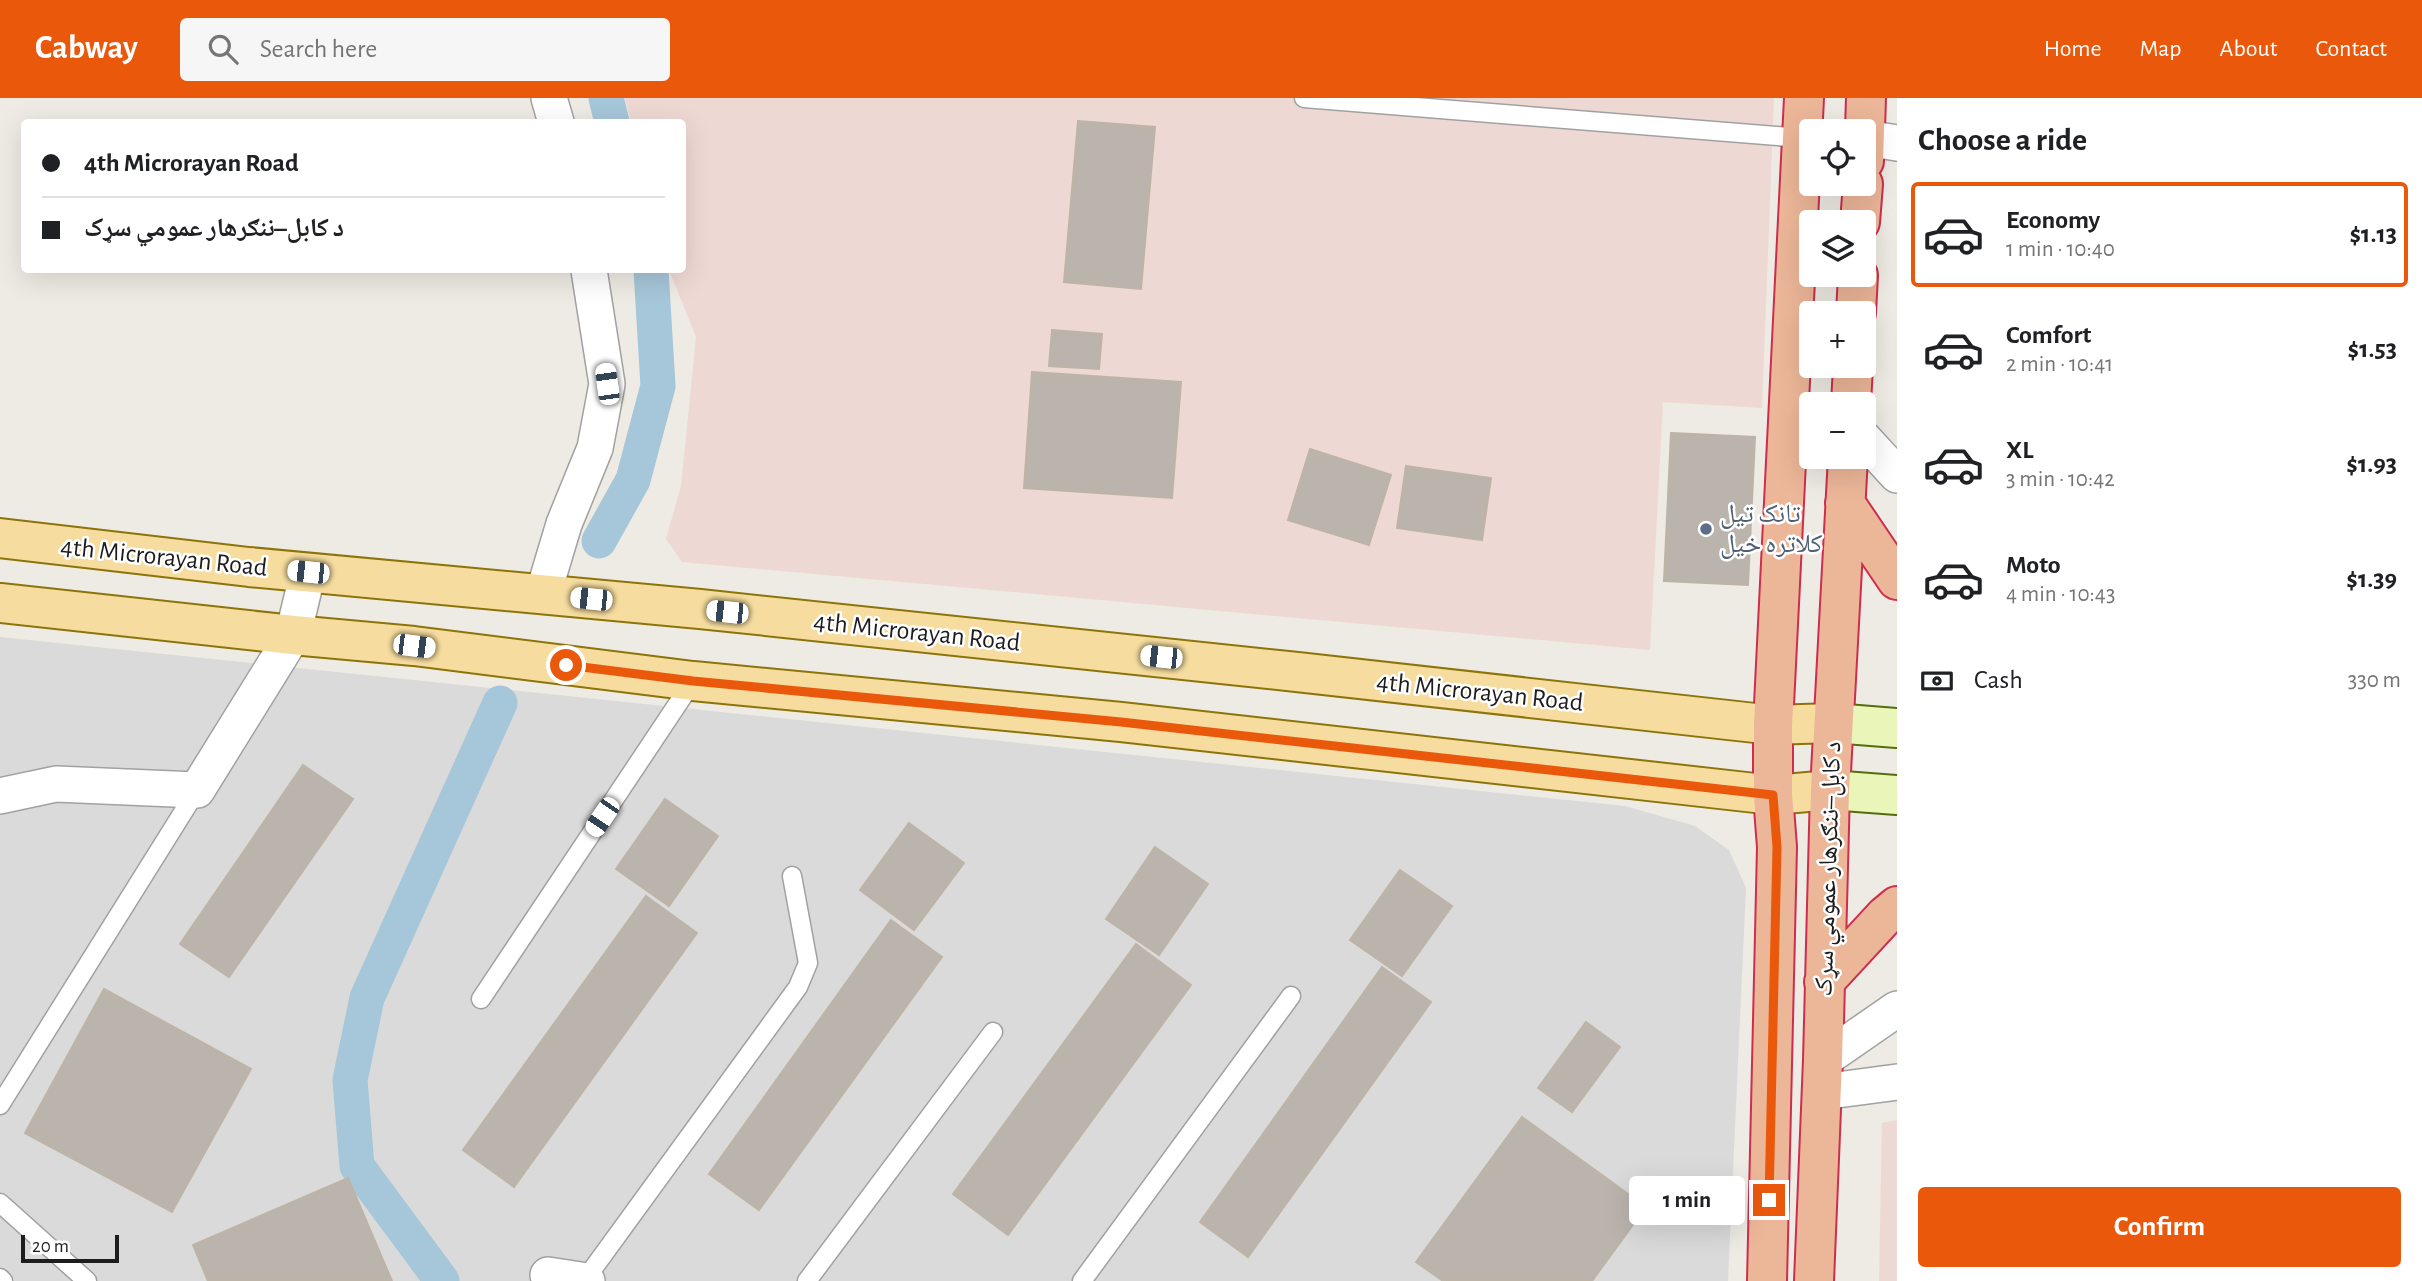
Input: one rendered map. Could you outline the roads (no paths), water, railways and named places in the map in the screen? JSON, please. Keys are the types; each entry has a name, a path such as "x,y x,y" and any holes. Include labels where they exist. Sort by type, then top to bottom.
{"highway":[{"name":"د کابل–ننګرهار عمومي سړک","path":"1802,119 1804,98"},
{"path":"1866,98 1870,119"},
{"name":"د کابل–ننګرهار عمومي سړک","path":"1767,1281 1777,847 1773,795 1773,725 1799,180"},
{"name":"د کابل–ننګرهار عمومي سړک","path":"1814,1281 1830,790 1847,469"},
{"path":"1845,503 1897,580"},
{"path":"1824,982 1897,906"}],"main road":[{"name":"4th Microrayan Road","path":"0,538 308,572 1297,671 1773,725 1833,723"},
{"path":"0,603 414,646 693,681 1121,722 1773,795 1830,790 1897,795"},
{"path":"1833,723 1897,728"}],"street":[{"path":"549,98 555,119"},
{"path":"543,594 564,524 595,448 607,384 589,273"},
{"path":"1876,452 1897,475"},
{"path":"0,796 56,784 197,790 293,635 308,572"},
{"path":"1822,1076 1897,1009"},
{"path":"1822,1076 1897,1083"},
{"path":"548,1275 586,1281"}],"lane":[{"path":"1304,98 1799,138"},
{"path":"481,999 693,681"},
{"path":"0,1105 197,790"},
{"path":"586,1281 798,987 808,963 792,876"},
{"path":"1082,1281 1291,996"},
{"path":"807,1281 993,1032"},
{"path":"0,1203 87,1281"}],"waterway":[{"path":"606,98 611,119"},
{"path":"599,541 633,480 658,386 651,273"},
{"path":"442,1281 357,1166 350,1080 367,998 500,703"}],"place":[{"name":"تانک تیل کلاتره خیل","path":"1706,529"}]}
